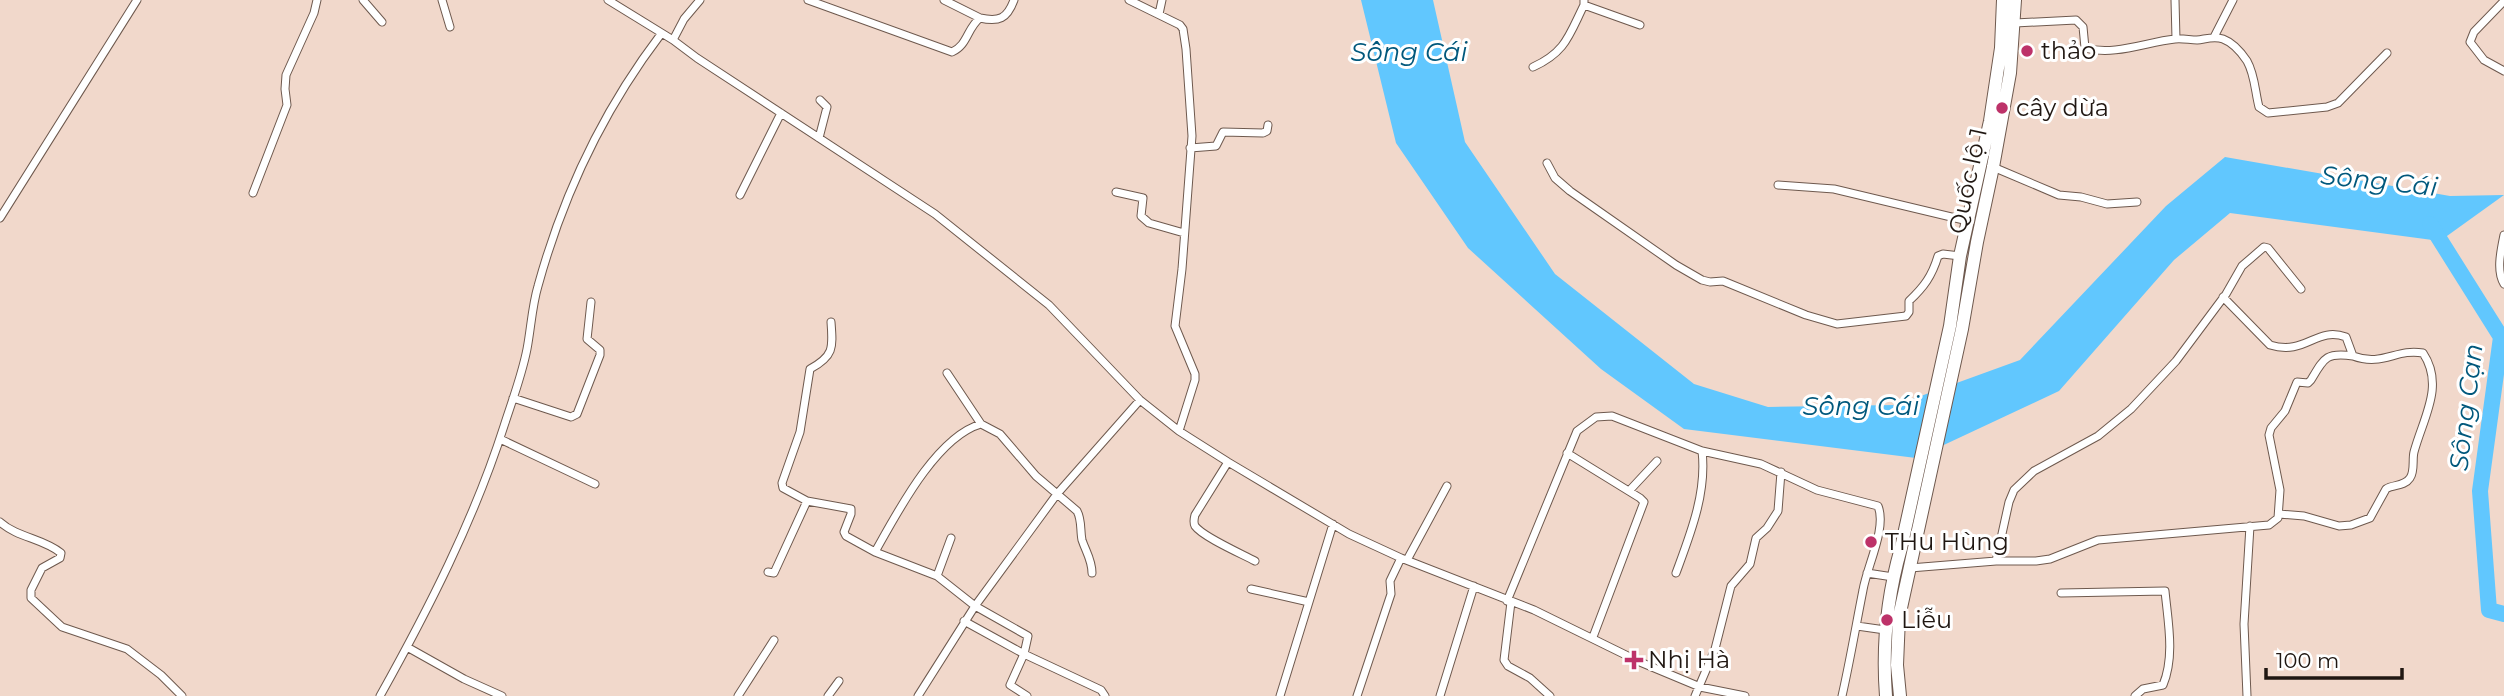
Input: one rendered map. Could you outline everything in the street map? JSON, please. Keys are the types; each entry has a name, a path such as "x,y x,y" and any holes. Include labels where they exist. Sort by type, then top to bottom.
{"highway":[{"name":"Quốc lộ 1","path":"1956,327 1960,257 1997,76 2003,27 2003,0"},
{"name":"Quốc lộ 1","path":"1956,327 1993,167 2010,73 2015,0"},
{"path":"1886,696 1885,630 1893,577 1956,327"},
{"path":"1900,696 1897,665 1899,617 1915,548 1956,327"}],"street":[{"path":"0,218 137,0"},
{"path":"253,193 287,105 286,75 314,13 317,0"},
{"path":"363,0 382,22"},
{"path":"442,0 450,27"},
{"path":"608,0 673,40 935,214 1049,305 1140,400 1179,431 1228,462 1333,524 1404,559 1534,610 1640,662 1700,687 1745,696"},
{"path":"673,40 684,19 700,0"},
{"path":"808,0 952,52 963,45 980,18"},
{"path":"944,0 980,18 999,20 1006,16 1014,0"},
{"path":"1129,0 1183,29 1186,49 1191,148 1175,326 1195,373 1195,380 1179,431"},
{"path":"1159,14 1162,0"},
{"path":"2175,0 2176,39"},
{"path":"2214,37 2234,0"},
{"path":"2504,1 2474,32 2470,42 2484,60 2504,71"},
{"path":"1533,67 1554,57 1560,51 1584,2 1640,24"},
{"path":"2015,23 2076,20 2083,27 2084,46 2091,50 2144,47 2176,39 2214,37 2233,44 2248,62 2259,107 2268,113 2338,103 2387,53"},
{"path":"380,696 407,647 469,519 500,439 526,353 537,288 551,244 581,169 611,107 661,34"},
{"path":"819,138 827,107 820,100"},
{"path":"740,195 781,113"},
{"path":"1191,148 1216,146 1223,132 1263,132 1268,131 1269,125"},
{"path":"1547,163 1555,178 1570,191 1702,280 1723,281 1807,316 1838,324 1906,316 1909,312 1909,300 1922,291 1938,256 1943,254 1960,257"},
{"path":"1993,167 2059,195 2107,204 2137,202"},
{"path":"1778,185 1834,189 1968,221"},
{"path":"1115,192 1143,198 1141,216 1149,223 1184,233"},
{"path":"2504,235 2500,265 2501,280 2504,284"},
{"path":"1996,561 2014,490 2034,471 2098,436 2131,409 2176,361 2242,266 2264,247 2281,262 2301,289"},
{"path":"2223,297 2270,345 2295,348 2317,337 2341,335 2346,337 2353,356"},
{"path":"513,398 571,417 577,414 600,355 600,350 587,339 591,302"},
{"path":"831,323 831,350 824,362 810,369 800,432 782,484 787,491 807,501 851,509 845,535 875,552 937,576 975,606 1028,636 1024,654 1010,685 1015,693 1027,696"},
{"path":"1910,568 2050,559 2098,540 2269,525 2278,518 2280,490 2270,452 2269,435 2271,428 2285,411 2297,382 2305,383 2311,380 2325,358 2330,355 2379,361 2412,351 2423,353 2432,373 2433,390 2427,419 2415,451 2411,477 2407,482 2386,489 2370,518 2361,523 2339,526 2304,516 2279,514"},
{"path":"947,373 981,424 1000,434 1036,476 1080,515 1082,537 1092,561 1092,573"},
{"path":"918,696 964,621 1057,494 1140,400"},
{"path":"1550,696 1530,678 1508,666 1504,660 1509,601 1577,431 1596,417 1604,416 1612,416 1702,451 1761,464 1817,490 1878,506 1881,515 1842,696"},
{"path":"875,552 910,491 941,453 965,430 981,424"},
{"path":"500,439 594,484"},
{"path":"1676,573 1697,512 1702,451"},
{"path":"1567,453 1644,502 1593,638"},
{"path":"1629,491 1657,461"},
{"path":"1228,462 1195,514 1194,522 1209,536 1255,561"},
{"path":"1695,696 1715,649 1731,586 1750,564 1752,544 1778,511 1781,472"},
{"path":"1357,696 1388,603 1390,581 1447,486"},
{"path":"768,572 774,573 807,501"},
{"path":"0,522 15,533 41,541 61,553 60,558 42,568 35,581 30,595 37,605 69,631 127,649 161,675 182,696"},
{"path":"1280,696 1333,524"},
{"path":"2247,696 2244,624 2250,526"},
{"path":"937,576 951,538"},
{"path":"1867,573 1893,577"},
{"path":"1440,696 1474,586"},
{"path":"1251,589 1309,602"},
{"path":"2061,593 2165,590 2170,659 2168,674 2163,685 2143,689 2135,696"},
{"path":"964,621 1024,654 1101,690 1105,696"},
{"path":"1857,626 1885,630"},
{"path":"738,696 774,640"},
{"path":"407,647 464,679 502,696"},
{"path":"828,696 838,681"}],"water":[{"name":"Sông Cái","path":"1361,0 1433,0 1465,142 1555,274 1694,384 1768,407 1896,405 2020,360 2166,206 2225,157 2450,196 2504,195 2440,241 2230,213 2174,260 2059,391 1916,458 1684,429 1601,369 1468,248 1396,143"}],"waterway":[{"name":"Sông Cạn","path":"2430,224 2501,337 2480,491 2489,610 2504,614"}],"place":[{"name":"thảo","path":"2027,51"},
{"name":"cây dừa","path":"2002,108"},
{"name":"THu Hùng","path":"1871,542"},
{"name":"Liễu","path":"1887,620"},
{"name":"Nhị Hà","path":"1634,660"}]}
